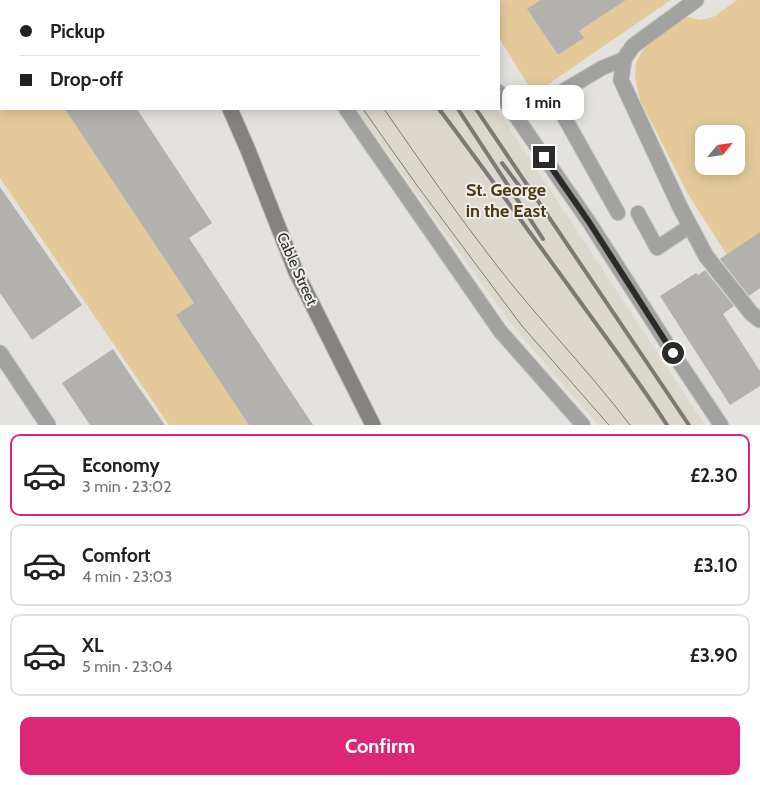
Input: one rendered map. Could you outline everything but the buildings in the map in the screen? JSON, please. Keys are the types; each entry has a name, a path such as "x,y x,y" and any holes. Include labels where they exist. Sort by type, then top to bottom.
{"main road":[{"name":"Cable Street","path":"230,110 296,272 373,425"}],"street":[{"path":"696,0 633,46 624,59 622,80 676,198 706,256 751,313 760,320"},
{"path":"0,353 48,425"}],"lane":[{"path":"618,213 553,97 602,68 624,59"},
{"path":"500,93 589,222 721,425"},
{"path":"347,110 500,332 583,425"},
{"path":"638,213 657,248 690,226"}],"shaded area":[{"path":"500,0 541,0 528,10 558,55 583,38 579,31 626,0 671,0 534,94 500,40"},
{"path":"737,0 760,0 760,232 727,255 688,194 640,100 635,77 636,62 643,50 653,40 683,19 689,17 699,20 715,16"},
{"path":"0,110 66,110 194,303 177,315 249,425 169,425 0,178"},
{"path":"357,110 498,110 705,425 598,425 511,324"}],"tram line":[{"path":"364,110 416,184 522,326 609,425"},
{"path":"385,110 454,209 498,267 630,425"}],"railway":[{"path":"440,110 618,354 667,425"},
{"path":"459,110 543,239"},
{"path":"477,110 689,425"},
{"path":"502,163 526,195"}],"district":[{"name":"St. George in the East","path":"506,200"}],"route":[{"path":"544,157 589,222 673,353"}]}
